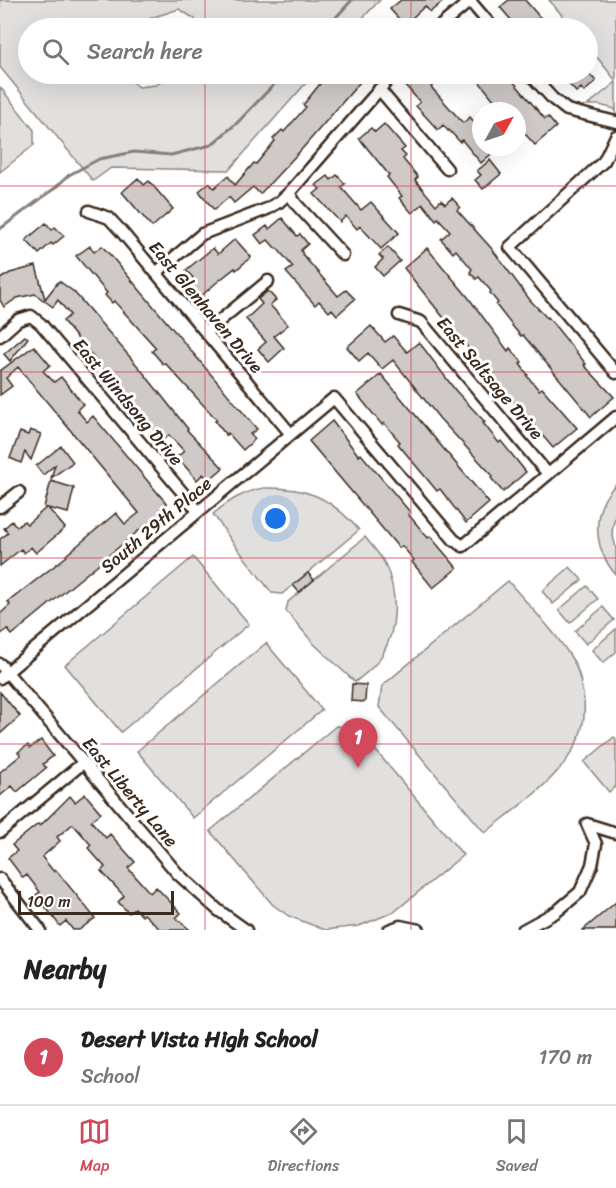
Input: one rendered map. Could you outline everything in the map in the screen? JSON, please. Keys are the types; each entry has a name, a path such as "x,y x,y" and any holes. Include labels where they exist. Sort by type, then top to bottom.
{"street":[{"path":"450,18 470,1 484,18"},
{"path":"156,273 202,234 267,209 279,202 384,84"},
{"path":"539,84 567,110 616,122"},
{"path":"379,89 447,169"},
{"path":"616,136 604,161 510,247 616,373"},
{"path":"289,193 296,204 343,255"},
{"name":"East Glenhaven Drive","path":"89,211 109,218 290,433"},
{"path":"206,332 268,281"},
{"name":"East Saltsage Drive","path":"399,315 421,322 549,474"},
{"name":"East Windsong Drive","path":"0,336 18,320 31,316 41,324 198,511"},
{"name":"South 29th Place","path":"2,671 334,398 454,540 463,546 549,474"},
{"path":"549,474 616,417"},
{"path":"0,507 18,492"},
{"name":"East Liberty Lane","path":"2,671 84,762 184,880 218,910 246,930"},
{"path":"0,832 84,762"},
{"path":"523,930 556,912 580,891 592,865 596,844 587,824 616,833"},
{"path":"0,879 40,930"},
{"path":"389,930 400,926 419,930"}],"shaded area":[{"path":"0,0 380,0 363,18 193,18 179,9 151,18 18,18 18,84 135,84 139,87 158,84 305,84 229,170 111,168 93,181 0,67"},
{"path":"549,0 616,0 616,81 598,58 598,18 564,18"},
{"path":"616,82 616,114 615,109 588,105"},
{"path":"0,87 34,130 34,145 0,172"},
{"path":"616,484 616,511 612,532 616,548 616,575 603,553 598,529 602,505"},
{"path":"264,488 293,490 317,496 338,509 359,530 282,594 272,593 213,514 237,497"},
{"path":"365,537 385,564 392,587 394,610 391,633 382,655 355,682 314,644 286,611 288,602"},
{"path":"193,557 249,624 121,732 65,665"},
{"path":"570,567 582,580 553,604 542,591"},
{"path":"508,581 550,629 574,663 583,694 584,717 579,738 569,757 555,774 538,791 485,833 379,707 382,686"},
{"path":"587,586 598,599 570,623 559,610"},
{"path":"603,607 614,620 586,644 575,631"},
{"path":"616,629 616,652 603,663 592,650"},
{"path":"266,643 322,710 193,818 137,751"},
{"path":"336,726 357,728 463,855 394,912 359,926 325,930 289,916 273,905 210,831"},
{"path":"614,737 616,739 616,786 609,792 584,762"}],"building":[{"path":"401,0 445,0 430,12 425,6 414,18 398,18 390,9"},
{"path":"509,0 525,0 540,18 509,18 500,7"},
{"path":"320,84 358,84 260,194 253,187 234,203 229,197 214,210 199,191 209,183 214,188 228,176 235,185 275,141 273,139 282,130 284,132 306,107 303,105"},
{"path":"404,84 434,84 431,87 463,123 470,117 472,119 472,152 462,140 460,142 443,125 438,130 416,106 420,102"},
{"path":"481,84 515,84 545,119 548,117 556,127 535,145 526,135 526,102 496,102"},
{"path":"569,84 593,84 584,92 581,88 576,92"},
{"path":"384,124 405,148 401,151 406,156 403,159 418,177 415,180 436,205 441,200 445,204 452,198 460,207 457,210 492,249 530,300 548,317 586,364 584,365 614,397 591,417 523,335 521,336 514,328 496,305 498,303 490,293 491,291 479,277 476,279 470,272 472,269 456,250 453,253 441,239 450,231 438,218 436,220 423,204 412,213 399,198 402,196 387,177 389,175 359,138 371,128 375,132"},
{"path":"475,156 489,156 481,163"},
{"path":"490,160 501,174 483,189 475,180 481,175 477,171"},
{"path":"337,175 345,184 341,187 361,210 371,202 399,233 381,249 360,226 357,229 346,216 340,222 314,194 320,189 316,185 328,176 331,180"},
{"path":"138,178 144,185 149,181 173,209 152,227 122,192"},
{"path":"282,218 297,236 300,234 308,244 301,250 303,255 338,296 346,290 355,299 337,315 332,309 329,312 319,301 315,305 286,272 293,267 277,248 268,240 262,244 255,235 267,226 269,229"},
{"path":"46,223 52,230 55,227 64,236 53,245 51,243 39,254 26,240"},
{"path":"235,239 251,257 199,298 186,284 193,278 186,270 213,248 218,254"},
{"path":"90,246 94,252 102,246 257,429 250,434 255,439 243,450 228,433 226,435 215,421 217,420 165,363 163,364 152,351 156,348 114,301 112,303 105,295 107,293 76,256"},
{"path":"388,247 400,261 383,276 375,267 383,259 379,255"},
{"path":"427,248 468,297 508,351 510,348 522,362 520,364 527,376 539,390 542,388 577,428 553,448 404,268"},
{"path":"36,266 45,299 59,281 74,292 142,371 187,430 223,468 209,480 203,474 197,480 177,457 184,451 169,435 163,440 63,321 70,315 58,300 53,307 35,294 17,298 4,307 0,300 0,279 10,273"},
{"path":"268,291 276,300 270,305 288,325 274,336 284,348 269,362 258,349 266,342 246,319 262,304 258,299"},
{"path":"371,326 385,342 393,336 407,352 419,342 456,391 526,472 503,492 491,478 493,476 440,419 393,360 382,369 368,353 359,361 347,347"},
{"path":"25,336 28,338 10,361 4,354"},
{"path":"34,346 50,365 43,371 54,382 61,377 83,404 77,410 87,422 93,416 167,504 161,509 166,516 152,528 148,523 12,635 7,629 0,635 0,614 10,605 8,602 67,556 116,513 125,524 139,513 18,367 6,378 12,386 0,395 0,371"},
{"path":"381,374 489,503 466,523 440,489 437,491 398,444 400,442 384,423 382,425 357,394"},
{"path":"332,421 359,456 361,454 410,512 408,514 428,538 430,536 457,568 433,588 412,562 414,560 402,546 399,548 309,441"},
{"path":"30,430 41,434 31,460 25,452 21,463 10,458 20,432 28,435"},
{"path":"61,446 73,462 51,478 55,465 43,475 36,466"},
{"path":"51,481 74,488 68,513 48,508 65,528 36,553 31,547 24,553 21,549 0,566 0,539 8,533 4,528 12,521 17,527 24,521 27,524 46,508 44,507"},
{"path":"308,573 314,580 299,592 293,585"},
{"path":"352,684 366,685 365,702 351,701"},
{"path":"0,692 20,716 0,734"},
{"path":"41,740 53,756 43,764 46,768 17,792 12,786 0,796 0,772 21,755 18,752 28,745 30,748"},
{"path":"85,794 101,813 91,821 106,838 110,834 135,862 128,868 150,893 156,887 181,913 176,918 190,930 161,930 135,908 129,913 118,902 124,896 101,871 105,867 88,848 91,845 73,824 57,837 60,841 42,857 54,872 56,870 95,918 79,930 73,930 66,921 60,926 36,895 40,892 27,875 23,878 8,858 17,851 12,845 38,824 40,826 70,796 75,802"},
{"path":"616,902 616,930 583,930"}],"waterway":[{"path":"335,18 352,0"},
{"path":"0,229 69,175 99,159 134,152 171,155 211,145 237,123 274,84"}],"place":[{"name":"Desert Vista High School","path":"358,768"}]}
